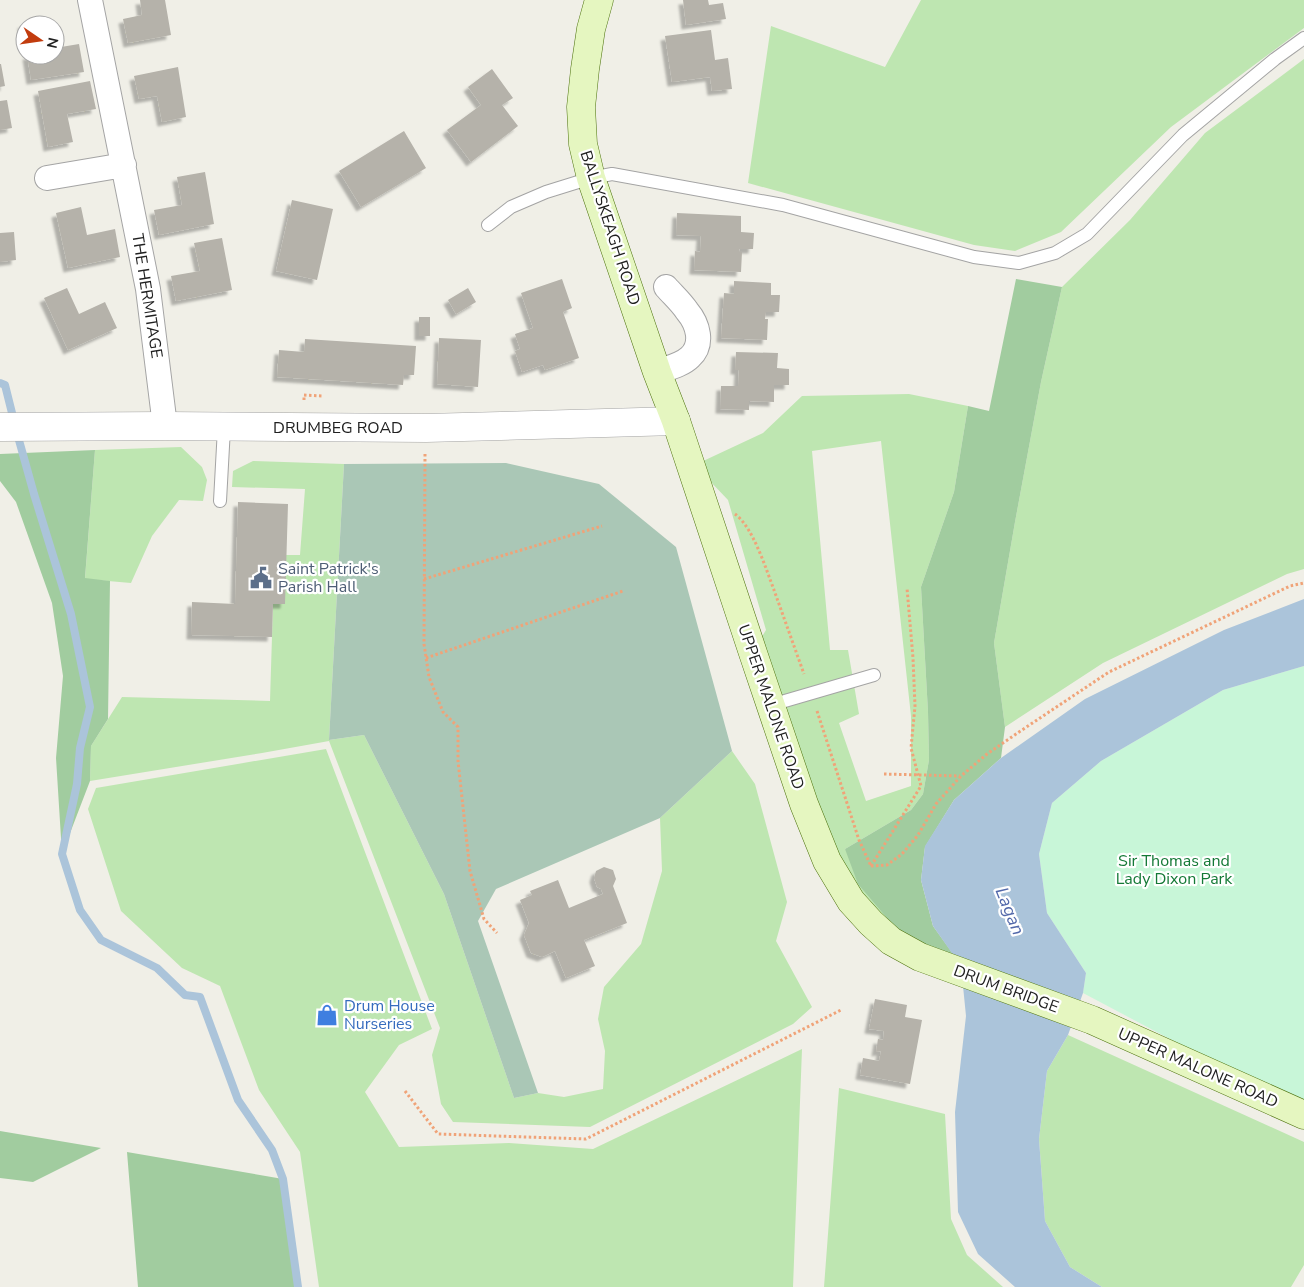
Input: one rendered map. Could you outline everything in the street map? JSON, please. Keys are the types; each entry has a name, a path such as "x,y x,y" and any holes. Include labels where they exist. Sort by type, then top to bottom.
{"main road":[{"name":"BALLYSKEAGH ROAD","path":"599,0 591,29 585,69 581,106 583,144 591,178 657,372 676,421"},
{"name":"UPPER MALONE ROAD","path":"676,421 804,804 827,861 851,901 870,923 891,941 920,957"},
{"name":"DRUM BRIDGE","path":"920,957 1092,1020"},
{"name":"UPPER MALONE ROAD","path":"1092,1020 1304,1115"}],"street":[{"name":"THE HERMITAGE","path":"90,0 148,289 165,426"},
{"path":"47,178 124,166"},
{"path":"657,372 690,358 697,348 699,335 696,323 666,287"},
{"name":"DRUMBEG ROAD","path":"0,427 426,428 676,421"}],"lane":[{"path":"488,225 511,207 546,192 591,178 612,174 784,205 974,257 1019,263 1055,253 1087,234 1183,135 1275,59 1304,38"},
{"path":"220,502 224,428"},
{"path":"771,706 874,675"}],"path":[{"path":"304,395 323,396"},
{"path":"426,428 424,644 428,677 443,712 458,727 458,761 470,871 484,919 497,933"},
{"path":"732,512 740,516 762,556 811,693 859,840 871,866"},
{"path":"424,579 602,526"},
{"path":"871,866 887,865 902,854 918,835 936,804 961,776 987,754 1109,672 1290,586 1304,583"},
{"path":"871,866 921,786 911,748 915,706 907,588"},
{"path":"426,658 623,592"},
{"path":"884,774 961,776"},
{"path":"405,1092 438,1134 586,1139 841,1010"}],"green space":[{"path":"921,0 1304,0 1304,28 1171,127 1061,232 1015,251 974,245 748,183 771,26 885,67"},
{"path":"1304,59 1304,569 1287,574 1103,663 1005,727 994,643 1041,382 1062,287 1130,220 1205,133"},
{"path":"1016,279 1062,287 1041,382 994,643 1005,727 1001,758 954,800 925,847 921,880 933,926 961,965 904,938 858,884 845,849 911,810 923,794 929,760 921,587 954,492 968,406 989,411"},
{"path":"909,394 968,406 954,492 921,587 929,760 923,794 911,810 845,849 904,938 853,896 758,643 766,630 728,500 708,479 701,462 763,433 802,396","holes":["881,441 911,716 911,786 866,801 839,723 859,714 848,650 830,650 812,451"]},
{"path":"181,447 202,467 207,480 203,501 179,500 152,536 131,583 85,579 95,450"},
{"path":"95,450 85,578 110,581 108,719 91,746 90,781 62,854 56,758 63,676 52,603 16,502 0,481 0,454"},
{"path":"253,461 344,464 329,740 364,735 444,894 514,1098 538,1093 564,1097 603,1089 605,1051 598,1019 604,987 641,944 662,871 660,818 732,751 755,784 787,902 776,941 812,1007 793,1024 590,1127 453,1122 441,1104 432,1055 440,1028 329,741 90,781 91,746 122,697 270,701 273,604 286,555 300,555 305,489 232,487 233,471"},
{"path":"506,463 599,484 676,547 732,751 660,818 496,889 478,921 538,1093 514,1098 444,894 364,735 329,740 344,464"},
{"name":"Sir Thomas and Lady Dixon Park","path":"1304,666 1304,1110 1083,993 1086,973 1047,913 1039,854 1052,803 1101,761 1223,690"},
{"name":"Drum House Nurseries","path":"326,749 432,1029 399,1045 365,1092 399,1147 509,1143 593,1149 802,1049 793,1287 319,1287 300,1152 259,1090 220,986 182,968 121,911 88,809 96,788"},
{"path":"1068,1035 1304,1142 1304,1265 1291,1287 1102,1287 1070,1267 1045,1221 1039,1139 1047,1071"},
{"path":"839,1088 945,1114 951,1219 967,1255 1003,1287 824,1287"},
{"path":"0,1131 101,1148 33,1182 0,1178"},
{"path":"127,1152 283,1179 298,1287 138,1287"}],"water":[{"name":"Lagan","path":"1304,599 1304,666 1223,690 1101,761 1052,803 1039,854 1047,913 1086,973 1083,993 1068,1035 1047,1071 1039,1139 1045,1221 1070,1267 1102,1287 1015,1287 978,1254 958,1212 955,1112 966,1016 961,966 933,926 921,880 925,846 954,800 1001,758 1085,699 1224,630"}],"building":[{"path":"140,0 165,0 171,35 128,43 123,19 142,15"},
{"path":"683,0 708,0 709,5 723,3 726,19 686,25"},
{"path":"711,30 715,60 728,58 732,89 712,91 710,77 672,82 665,36"},
{"path":"79,44 84,72 31,80 29,65 65,65 65,46"},
{"path":"0,64 5,86 0,87"},
{"path":"178,67 186,117 162,122 157,96 139,99 134,76"},
{"path":"492,69 513,98 502,105 518,126 471,162 447,130 481,105 468,87"},
{"path":"90,81 96,109 67,114 73,142 48,147 38,91"},
{"path":"7,100 12,128 0,130 0,101"},
{"path":"404,131 426,168 361,207 339,171"},
{"path":"205,172 214,224 159,235 154,210 182,205 177,177"},
{"path":"292,200 333,209 317,280 276,271"},
{"path":"81,207 87,235 115,229 120,257 68,268 56,213"},
{"path":"677,213 741,216 741,232 754,233 753,249 739,249 742,252 741,272 694,270 695,251 700,252 701,236 676,235"},
{"path":"14,232 16,260 0,262 0,233"},
{"path":"222,238 232,290 176,301 171,276 200,271 194,243"},
{"path":"562,279 572,308 563,312 579,358 545,370 543,365 522,372 515,351 520,349 515,334 533,328 521,293"},
{"path":"734,281 771,283 771,295 780,295 779,312 766,312 765,319 768,319 767,340 721,338 724,293 734,294"},
{"path":"67,288 79,314 105,302 117,328 68,350 44,298"},
{"path":"468,288 476,302 456,314 448,300"},
{"path":"419,317 430,317 430,336 419,336"},
{"path":"439,338 481,340 478,387 437,384"},
{"path":"305,339 416,346 414,375 404,375 403,385 277,377 279,350 304,352"},
{"path":"736,352 778,353 777,368 789,369 789,385 774,385 774,402 749,401 749,410 720,409 721,386 738,386 739,370 735,370"},
{"name":"Saint Patrick's Parish Hall","path":"238,502 288,504 285,604 273,604 272,637 191,635 192,602 235,604"},
{"path":"604,867 613,870 616,879 613,886 627,923 584,940 595,966 566,978 555,951 542,957 531,953 524,935 529,923 520,900 532,895 530,891 558,880 569,908 603,894 601,889 597,887 594,878 596,871"},
{"path":"875,999 907,1005 905,1017 922,1020 910,1084 860,1075 863,1058 879,1061 881,1051 876,1052 878,1039 883,1040 884,1031 869,1029"}],"waterway":[{"path":"0,383 5,385 14,421"},
{"path":"17,433 71,614 90,707 80,748 77,784 62,854 80,910 101,940 157,968 185,995 200,997 238,1100 272,1150 283,1179 298,1287"}],"place":[{"name":"Saint Patrick's Parish Hall","path":"261,578"},
{"name":"Drum House Nurseries","path":"327,1015"}]}
